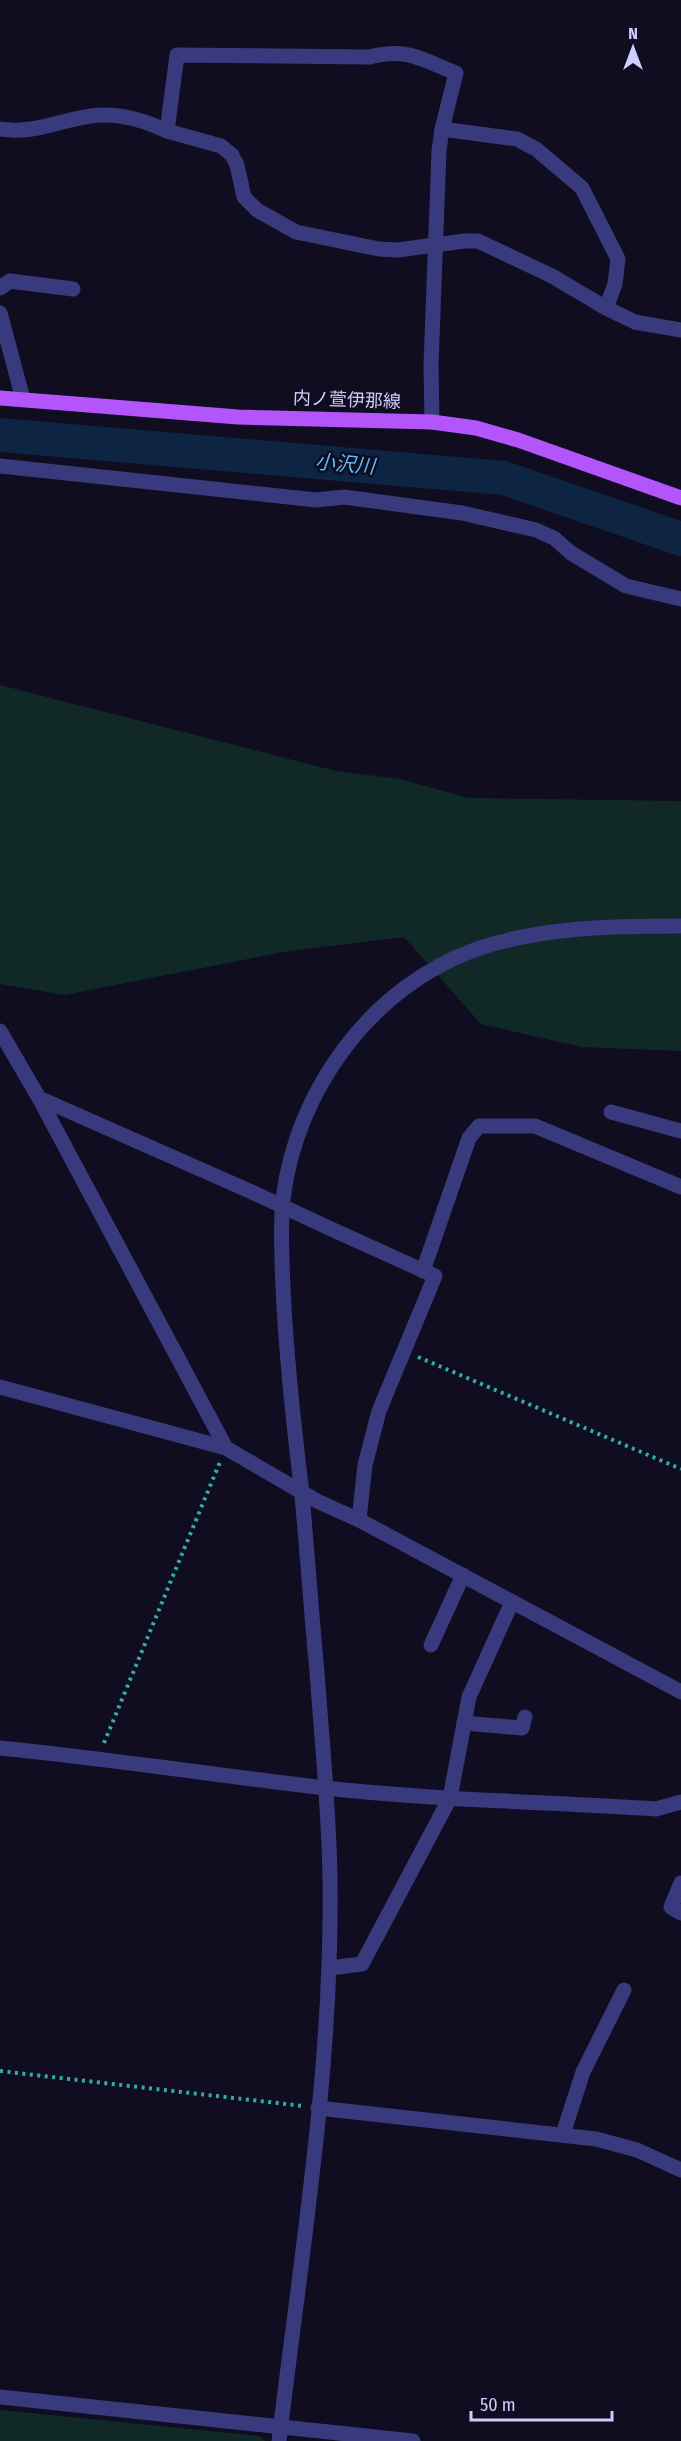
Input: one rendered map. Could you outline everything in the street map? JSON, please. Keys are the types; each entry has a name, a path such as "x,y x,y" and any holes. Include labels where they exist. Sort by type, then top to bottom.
{"main road":[{"name":"内ノ萱伊那線","path":"0,398 237,417 432,422 476,428 518,440 681,498"}],"street":[{"path":"167,131 177,55 370,57 388,52 404,53 456,73 442,129 431,365 432,422"},
{"path":"0,129 19,132 98,115 118,116 146,122 167,131 221,146 232,154 237,165 244,197 257,210 296,232 379,249 398,250 478,241 552,276 606,308 636,322 681,330"},
{"path":"442,129 517,139 536,149 582,188 618,259 615,284 606,308"},
{"path":"0,288 10,281 73,289"},
{"path":"0,313 23,399"},
{"path":"0,466 316,500 344,497 462,513 537,530 554,538 571,553 626,586 681,599"},
{"path":"280,2434 302,2267 329,1968 330,1878 326,1788 302,1492 286,1350 281,1236 283,1199 295,1143 316,1092 333,1065 381,1006 423,976 475,950 531,935 623,926 681,926"},
{"path":"0,1031 39,1098 226,1448"},
{"path":"39,1098 435,1276 380,1412 365,1464 359,1520"},
{"path":"611,1112 681,1131"},
{"path":"423,1271 470,1138 479,1126 535,1126 681,1187"},
{"path":"0,1387 226,1448 302,1492 359,1520 681,1692"},
{"path":"431,1645 463,1575"},
{"path":"329,1968 362,1964 450,1798 470,1697 512,1602"},
{"path":"464,1723 522,1728 525,1717"},
{"path":"0,1748 98,1758 326,1788 450,1798 656,1809 681,1802"},
{"path":"681,1884 671,1907 681,1913"},
{"path":"563,2134 583,2072 624,1990"},
{"path":"318,2108 596,2139 636,2150 681,2170"},
{"path":"0,2397 280,2434 413,2441"}],"path":[{"path":"404,1350 681,1469"},
{"path":"98,1758 226,1448"},
{"path":"0,2071 318,2108"}],"green space":[{"path":"0,685 336,771 400,779 469,798 681,801 681,1051 582,1047 481,1024 404,937 289,951 64,995 0,984"},
{"path":"0,2410 260,2436 265,2441 0,2441"}],"waterway":[{"name":"小沢川","path":"0,435 504,478 681,539"}]}
